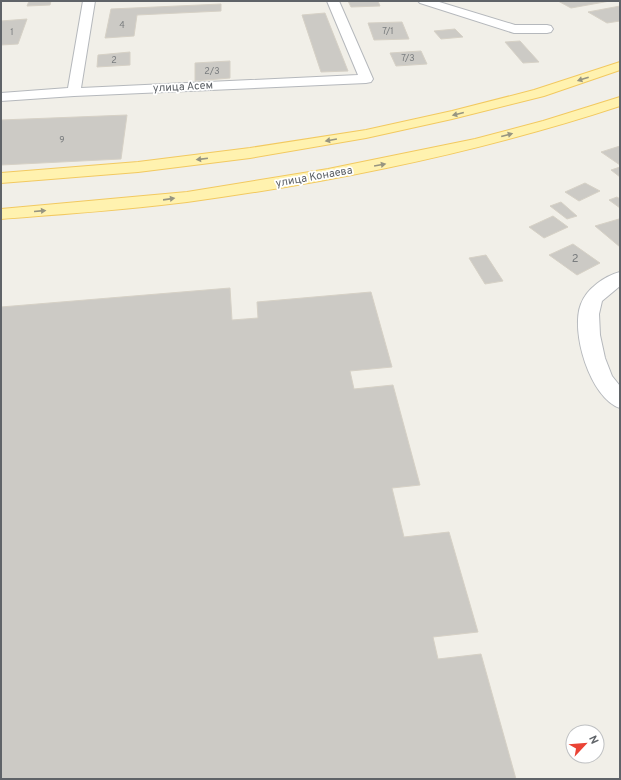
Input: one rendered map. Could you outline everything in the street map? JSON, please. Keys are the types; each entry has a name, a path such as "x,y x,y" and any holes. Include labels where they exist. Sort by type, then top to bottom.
{"main road":[{"path":"1,178 138,167 250,153 366,134 452,115 539,93 620,66"},
{"name":"улица Конаева","path":"1,190 139,179 254,164 374,143 462,124 551,100 620,78"},
{"name":"улица Конаева","path":"1,214 140,202 264,186 383,164 483,142 576,116 620,101"},
{"path":"1,228 141,215 268,198 345,184 399,174 494,152 590,125 620,114"}],"street":[{"path":"74,92 89,1"},
{"name":"улица Асем","path":"1,96 366,79 333,1"},
{"path":"424,1 514,29 547,29"},
{"path":"620,278 598,294 590,304 589,336 595,358 606,385 620,399"}],"building":[{"path":"29,1 51,1 50,5 27,6"},
{"path":"348,1 378,1 380,6 351,7"},
{"path":"558,1 610,1 571,8"},
{"path":"221,4 221,11 137,15 134,36 105,38 111,9"},
{"path":"620,6 620,21 607,23 588,12"},
{"path":"325,13 348,71 321,72 302,15"},
{"path":"27,19 18,44 1,45 1,21"},
{"path":"402,22 409,39 374,40 368,23"},
{"path":"455,29 463,37 441,39 434,31"},
{"path":"520,41 539,62 523,63 505,42"},
{"path":"421,51 427,64 396,66 390,53"},
{"path":"130,52 130,65 97,67 98,55"},
{"path":"230,61 230,78 195,81 195,63"},
{"path":"127,115 121,159 1,165 1,120"},
{"path":"620,146 620,165 601,152"},
{"path":"620,167 620,177 611,170"},
{"path":"585,183 600,191 579,201 565,192"},
{"path":"617,197 620,199 620,208 609,200"},
{"path":"561,202 577,216 567,219 550,206"},
{"path":"553,216 568,227 544,238 529,227"},
{"path":"619,219 620,220 620,247 595,226"},
{"path":"573,244 600,263 577,275 549,255"},
{"path":"486,255 503,281 485,284 469,258"},
{"path":"230,288 232,320 258,318 257,302 371,292 392,367 350,371 354,389 393,385 420,485 392,488 404,537 449,532 478,632 433,637 438,659 481,654 516,779 1,779 1,307"}]}
